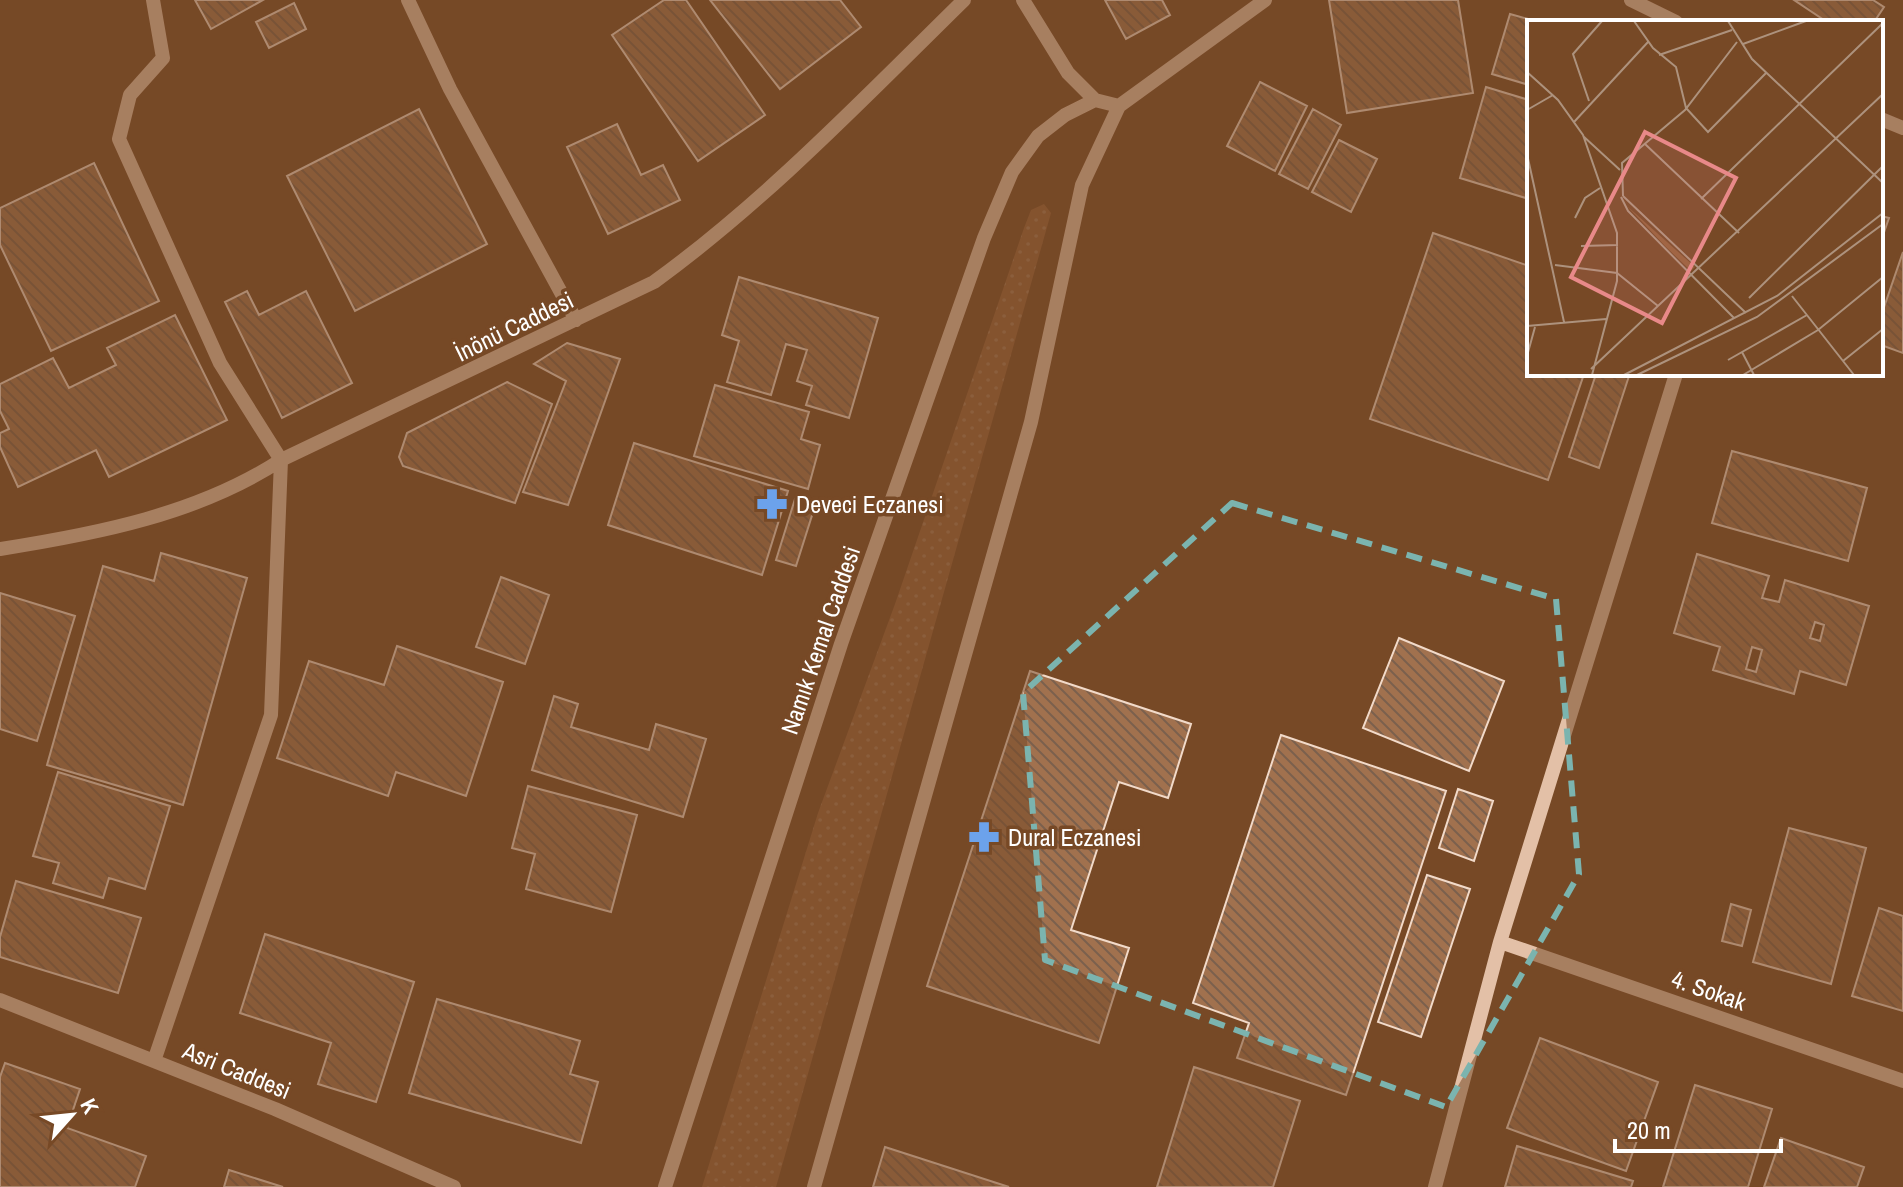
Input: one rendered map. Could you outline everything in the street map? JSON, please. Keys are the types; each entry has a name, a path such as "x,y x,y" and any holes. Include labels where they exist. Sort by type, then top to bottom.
{"street":[{"path":"153,0 163,58 130,95 119,139 220,363 281,460 271,715 154,1061"},
{"path":"408,0 450,89 576,320"},
{"name":"İnönü Caddesi","path":"0,549 75,537 205,499 654,282 753,205 964,0"},
{"path":"1023,0 1068,73 1095,100 1119,106"},
{"path":"814,1187 1031,422 1082,185 1119,106 1265,0"},
{"path":"1631,0 1672,20"},
{"name":"Namık Kemal Caddesi","path":"665,1187 836,659 984,238 1012,172 1038,136 1065,115 1095,100"},
{"path":"1883,120 1903,128"},
{"path":"1435,1187 1500,942 1675,376"},
{"name":"4. Sokak","path":"1500,942 1903,1081"},
{"name":"Asri Caddesi","path":"0,1000 275,1109 454,1187"}],"highlighted area":[{"path":"1232,503 1556,599 1579,874 1446,1107 1045,960 1023,693"}],"shaded area":[{"path":"1044,204 1051,213 776,1187 702,1187 818,813 895,604 1024,228 1031,210"}],"building":[{"path":"195,0 263,0 211,29"},
{"path":"664,0 686,0 765,115 698,161 612,35"},
{"path":"710,0 840,0 861,27 780,89"},
{"path":"1105,0 1162,0 1170,15 1126,39"},
{"path":"1329,0 1458,0 1473,93 1347,113"},
{"path":"1794,0 1873,0 1884,7 1875,20 1824,20"},
{"path":"294,3 306,29 269,48 256,22"},
{"path":"1510,14 1532,20 1527,20 1527,84 1492,74"},
{"path":"1260,82 1307,106 1275,171 1227,146"},
{"path":"1486,87 1527,99 1527,198 1460,178"},
{"path":"419,109 487,244 355,311 287,176"},
{"path":"1313,109 1341,125 1308,189 1279,174"},
{"path":"617,124 641,175 663,165 680,200 608,234 567,147"},
{"path":"1339,140 1377,159 1351,212 1312,192"},
{"path":"94,163 159,301 51,351 0,245 0,208"},
{"path":"1883,216 1889,218 1883,235"},
{"path":"1433,233 1527,265 1527,376 1583,376 1548,480 1370,419"},
{"path":"1903,252 1903,353 1883,346 1883,310"},
{"path":"739,277 878,318 849,418 806,405 812,386 797,381 807,350 786,344 771,395 727,382 739,341 722,335"},
{"path":"247,291 259,315 306,291 352,383 282,418 225,302"},
{"path":"175,315 227,420 109,477 96,450 18,487 0,447 0,433 9,429 0,411 0,384 53,358 69,388 116,365 107,348"},
{"path":"567,343 620,359 568,505 523,492 566,381 534,364"},
{"path":"1595,376 1629,376 1599,468 1569,457"},
{"path":"507,382 552,404 515,503 403,466 399,457 407,433"},
{"path":"715,385 809,412 801,439 820,445 808,489 694,456"},
{"path":"634,443 788,491 762,575 608,525"},
{"path":"1732,451 1867,488 1848,561 1712,523"},
{"path":"795,499 815,506 796,566 776,560"},
{"path":"161,553 247,578 183,805 47,765 103,566 154,581"},
{"path":"1697,554 1769,576 1762,598 1779,602 1785,580 1869,606 1846,685 1800,671 1794,694 1713,670 1720,647 1674,633","holes":["1815,622 1824,625 1820,641 1810,638","1752,647 1762,650 1756,672 1746,669"]},
{"path":"501,577 549,595 525,664 476,647"},
{"path":"0,593 75,616 37,741 0,729"},
{"path":"1399,638 1504,681 1469,771 1363,728"},
{"path":"397,646 503,682 466,796 396,772 388,796 277,758 309,661 384,685"},
{"path":"1030,671 1191,724 1168,798 1119,782 1071,930 1129,948 1099,1043 927,986"},
{"path":"554,696 578,704 571,727 649,750 656,724 706,739 683,817 532,770"},
{"path":"1281,735 1446,791 1346,1095 1237,1058 1249,1023 1193,1003"},
{"path":"58,772 170,806 145,889 109,878 103,898 53,883 59,863 33,856"},
{"path":"528,786 637,815 611,912 526,889 535,854 512,848"},
{"path":"1458,789 1493,801 1474,861 1439,848"},
{"path":"1789,828 1866,848 1831,984 1753,962"},
{"path":"1427,875 1470,889 1421,1037 1378,1022"},
{"path":"16,881 141,918 118,993 0,957 0,937"},
{"path":"1731,904 1751,910 1742,946 1722,941"},
{"path":"1879,908 1903,916 1903,1011 1852,996"},
{"path":"265,934 414,982 376,1102 318,1084 331,1043 240,1013"},
{"path":"437,999 580,1041 570,1074 598,1082 581,1143 409,1093"},
{"path":"1540,1038 1658,1082 1626,1171 1507,1128"},
{"path":"5,1063 80,1089 67,1128 146,1156 135,1187 0,1187 0,1077"},
{"path":"1194,1067 1300,1101 1273,1187 1157,1187"},
{"path":"1695,1085 1772,1109 1748,1187 1663,1187"},
{"path":"1781,1138 1864,1167 1857,1187 1764,1187"},
{"path":"1517,1146 1633,1181 1631,1187 1505,1187"},
{"path":"885,1147 1009,1187 873,1187"},
{"path":"229,1170 283,1187 224,1187"}],"place":[{"name":"Deveci Eczanesi","path":"772,504"},
{"name":"Dural Eczanesi","path":"984,837"}]}
